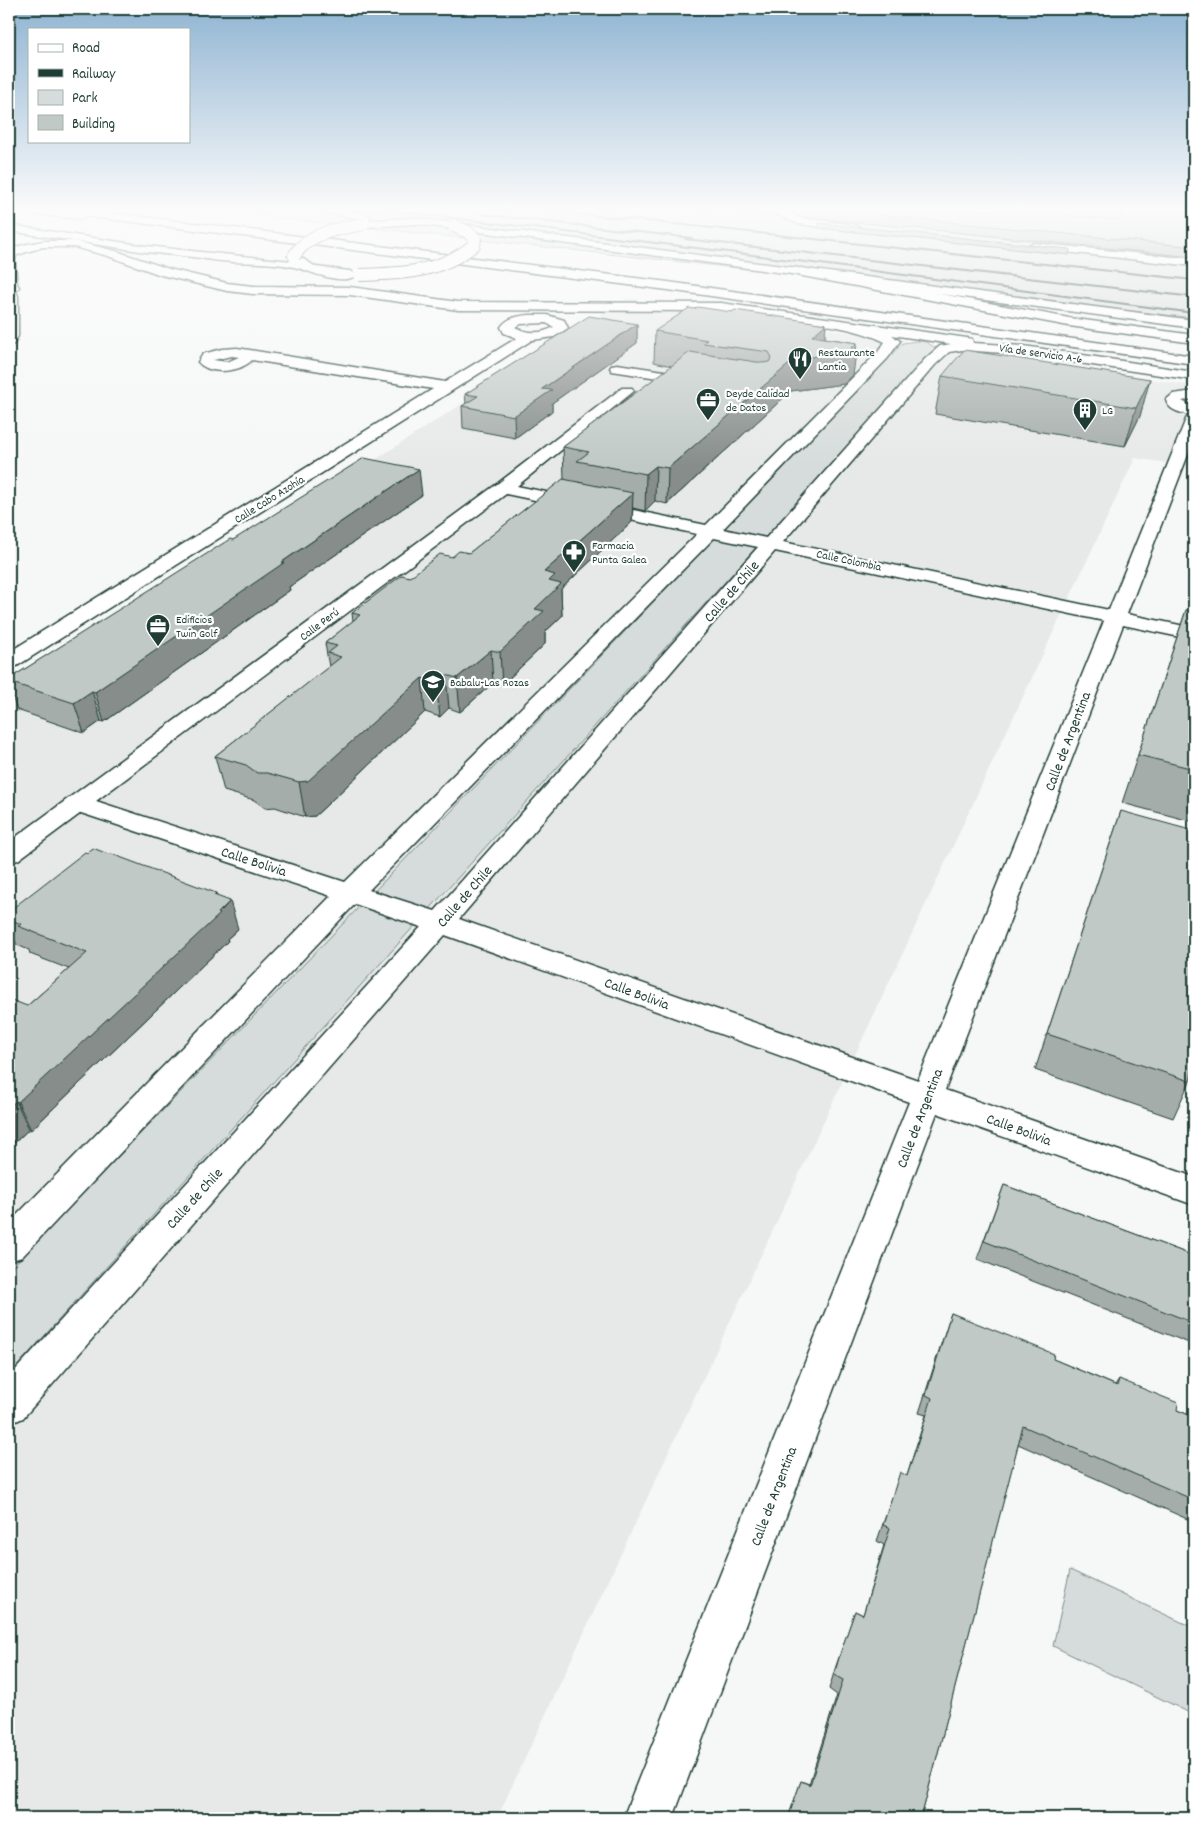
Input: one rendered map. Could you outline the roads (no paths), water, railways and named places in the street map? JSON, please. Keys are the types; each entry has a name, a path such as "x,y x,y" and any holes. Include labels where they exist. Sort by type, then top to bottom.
{"main road":[{"path":"9,341 11,336 12,295"},
{"name":"Vía de servicio A-6","path":"377,295 439,303 488,306 721,307 1194,376"},
{"name":"Vía de servicio A-6","path":"410,295 439,303"},
{"path":"734,295 1194,360"},
{"path":"926,295 1070,322 1194,339"},
{"path":"977,295 1194,324"},
{"path":"949,312 1194,346"},
{"name":"Calle de Chile","path":"9,1405 440,923 773,544 895,371 893,341 879,334 818,320"},
{"name":"Calle Cabo Azohía","path":"9,661 528,336"},
{"name":"Calle de Chile","path":"9,1246 350,893 711,531 895,371 945,348 962,346 1024,350"},
{"path":"246,355 446,387"},
{"path":"616,368 713,382"},
{"name":"Calle Perú","path":"10,852 503,488 627,391"},
{"path":"1194,395 1178,397 1174,400 1175,404 1179,407 1194,412"},
{"name":"Calle de Argentina","path":"648,1818 927,1096 1194,419"},
{"name":"Calle Colombia","path":"503,488 1194,634"},
{"name":"Calle Bolivia","path":"77,803 440,923 1194,1191"}],"railway":[{"path":"1059,295 1194,313"},
{"path":"1179,295 1194,297"}],"place":[{"name":"Restaurante Lantia","path":"800,380"},
{"name":"Deyde Calidad de Datos","path":"708,421"},
{"name":"LG","path":"1085,431"},
{"name":"Farmacia Punta Galea","path":"574,573"},
{"name":"Edificios Twin Golf","path":"158,647"},
{"name":"Babalu-Las Rozas","path":"433,703"}]}
